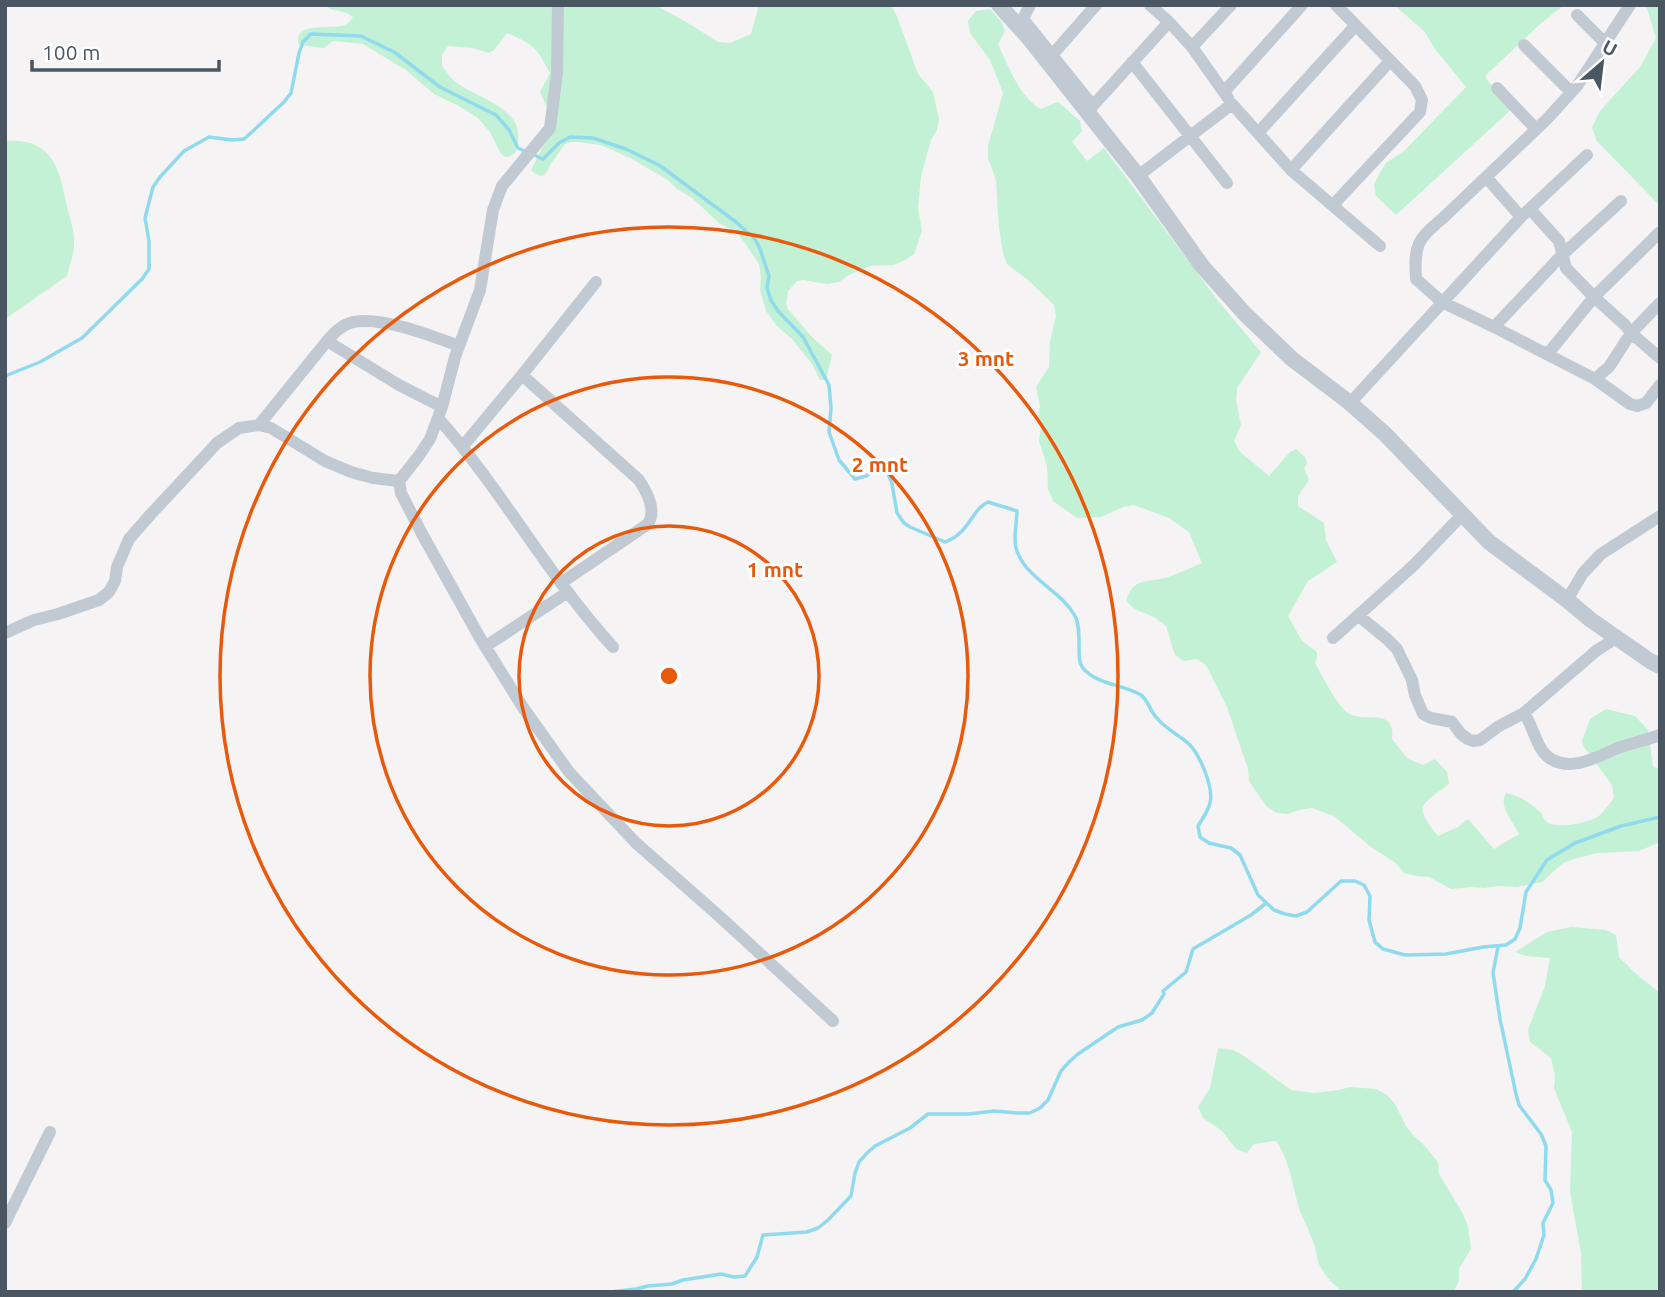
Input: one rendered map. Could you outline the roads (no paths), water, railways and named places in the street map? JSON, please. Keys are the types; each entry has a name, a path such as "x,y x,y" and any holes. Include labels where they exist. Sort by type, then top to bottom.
{"street":[{"path":"558,5 557,73 550,128 502,186 493,210 480,290 459,346 440,413 430,439 399,481 401,493 421,533 522,706 569,772 636,843 832,1021"},
{"path":"999,5 1091,109"},
{"path":"1030,5 1023,19 1053,54 1202,266 1245,314 1292,359 1350,403 1385,434 1489,542 1591,621 1660,666"},
{"path":"1053,54 1096,5"},
{"path":"1192,47 1231,5"},
{"path":"1224,92 1302,5"},
{"path":"1333,205 1420,112 1422,100 1419,93 1336,5"},
{"path":"1630,5 1571,92 1536,129 1426,232 1417,245 1416,278 1442,302 1595,379 1630,404 1637,407 1646,403 1660,385"},
{"path":"1153,6 1192,47 1232,104 1291,170 1380,246"},
{"path":"1577,15 1605,43"},
{"path":"1091,109 1169,22"},
{"path":"1258,133 1355,26"},
{"path":"1524,46 1571,92"},
{"path":"1291,170 1390,61"},
{"path":"1132,62 1227,183"},
{"path":"1497,88 1536,129"},
{"path":"1138,176 1232,104"},
{"path":"1350,403 1525,213 1587,155"},
{"path":"1486,177 1559,241 1566,268 1631,334 1660,358"},
{"path":"1494,327 1562,255 1621,201"},
{"path":"1545,353 1551,350 1594,298 1660,232"},
{"path":"463,446 596,282"},
{"path":"1595,379 1609,367 1631,334 1660,303"},
{"path":"259,425 336,330 345,325 367,321 415,331 459,346"},
{"path":"327,341 440,413 565,587 613,647"},
{"path":"486,646 565,587 602,554 648,524 652,515 646,491 639,480 523,375"},
{"path":"5,633 34,620 99,600 109,592 129,540 217,443 239,428 259,425 271,428 325,461 351,472 399,481"},
{"path":"1333,638 1414,565 1462,514"},
{"path":"1567,600 1583,573 1601,554 1660,516"},
{"path":"1359,616 1397,649 1412,680 1421,711 1427,717 1452,722 1461,734 1473,741 1478,741 1524,713 1596,651 1616,638"},
{"path":"1524,713 1540,746 1550,759 1568,764 1587,762 1620,747 1660,736"},
{"path":"5,1223 50,1132"}],"waterway":[{"path":"5,376 40,362 82,338 142,279 149,269 149,241 145,218 153,187 184,151 209,137 244,139 253,131 291,93 299,53 303,42 311,34 361,36 394,52 440,87 496,115 509,130 518,148 543,159 559,143 570,137 593,138 626,149 659,165 755,239 769,276 767,288 771,300 803,337 829,385 829,432 839,460 855,479 866,476 879,466 886,468 897,513 904,523 945,542 960,533 988,502 1017,511 1015,544 1020,558 1034,576 1061,598 1075,616 1083,668 1095,678 1141,695 1159,721 1193,749 1202,764 1211,797 1208,809 1198,826 1200,837 1209,843 1231,848 1240,855 1258,895 1274,910 1296,916 1307,912 1341,881 1355,881 1364,885 1370,896 1369,920 1375,942 1383,949 1405,955 1446,954 1506,945 1515,939 1520,928 1526,892 1547,860 1575,843 1621,826 1660,817"},
{"path":"610,1292 721,1274 745,1276 757,1257 763,1235 807,1232 818,1228 851,1196 859,1162 867,1153 928,1114 994,1111 1030,1113 1040,1108 1048,1100 1061,1071 1078,1054 1118,1027 1142,1020 1152,1013 1164,994 1163,991 1186,972 1193,949 1265,904"},
{"path":"1498,947 1493,973 1516,1094 1519,1105 1541,1134 1546,1146 1545,1180 1551,1190 1553,1203 1543,1223 1544,1235 1536,1259 1525,1279 1513,1292"}]}
